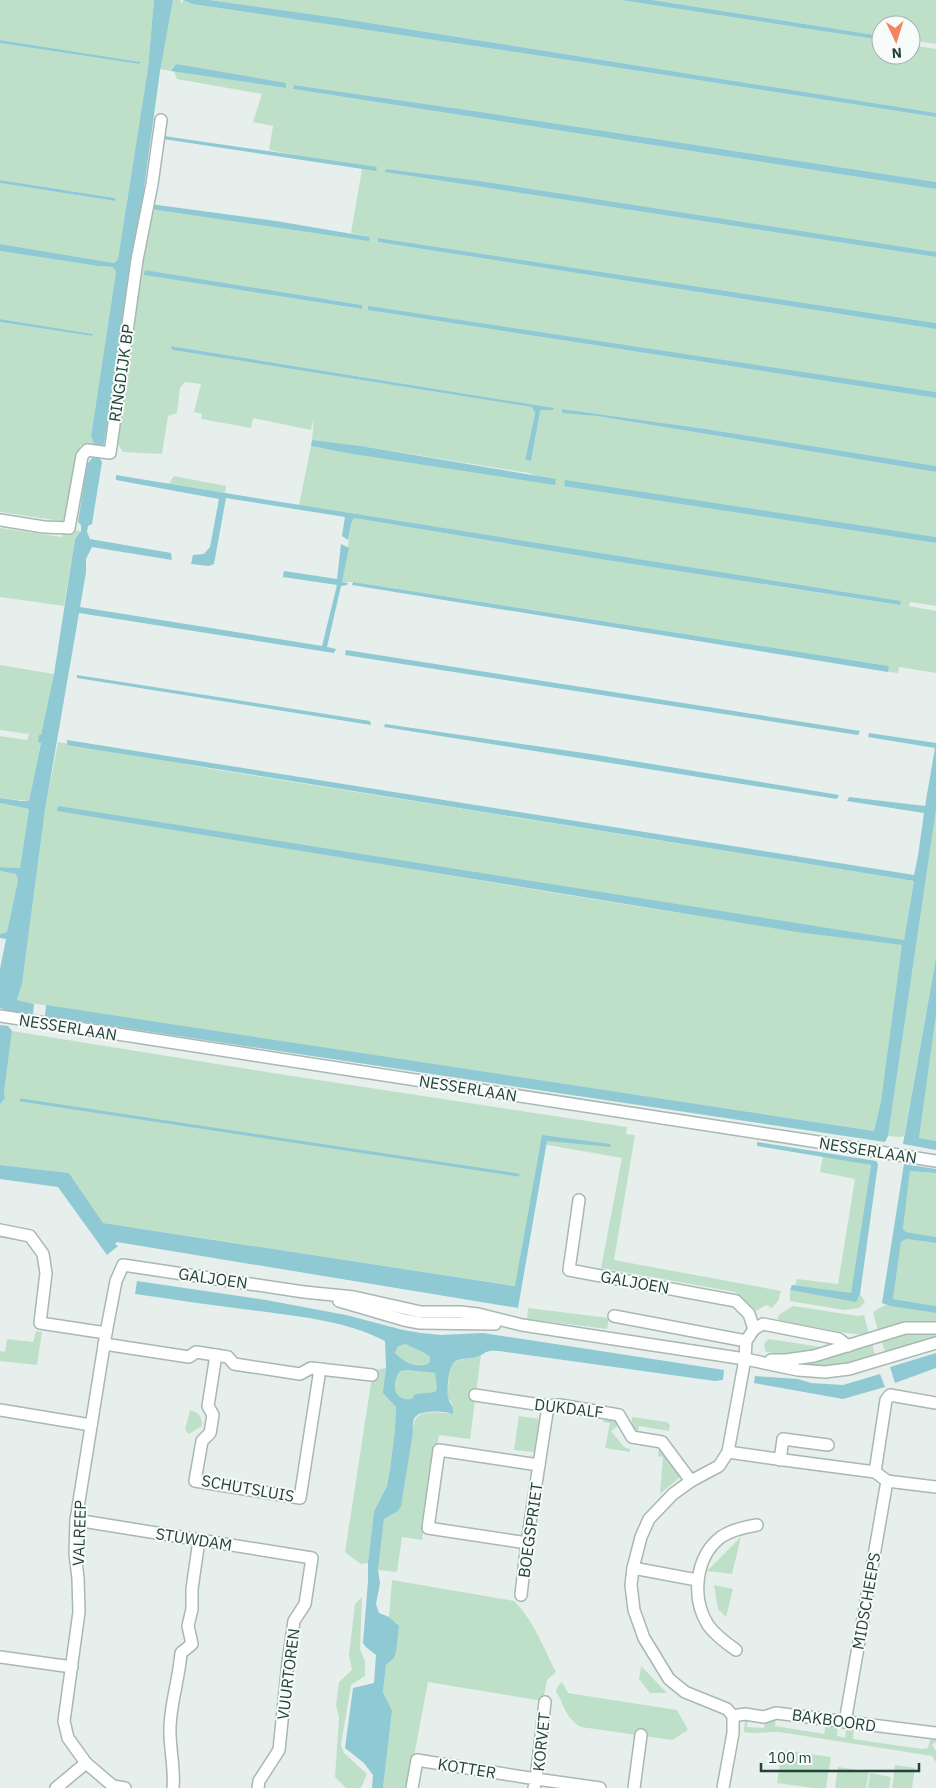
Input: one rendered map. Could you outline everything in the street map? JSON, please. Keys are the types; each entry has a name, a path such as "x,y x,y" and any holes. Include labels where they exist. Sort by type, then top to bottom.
{"street":[{"name":"RINGDIJK BP","path":"0,520 44,527 69,528 82,456 87,450 110,453 136,260 152,184 161,120"},
{"name":"NESSERLAAN","path":"0,1016 936,1161"},
{"name":"GALJOEN","path":"579,1200 569,1270 736,1301 749,1314 754,1329"},
{"path":"0,1230 30,1236 43,1254 46,1274 40,1323 189,1357 196,1352 216,1355 228,1357 234,1364 300,1374 311,1368 372,1375"},
{"name":"GALJOEN","path":"122,1265 304,1292 404,1320 522,1324 745,1359 798,1370 825,1372 849,1369 936,1343"},
{"name":"VALREEP","path":"122,1265 116,1281 105,1338 76,1520 79,1612 64,1721 68,1738 86,1763 113,1787 125,1788"},
{"path":"614,1316 746,1341"},
{"path":"727,1787 733,1716 727,1708 685,1692 669,1679 644,1638 634,1610 631,1585 633,1568 641,1537 649,1519 672,1494 719,1466 728,1452 745,1359 746,1341 754,1329 763,1324 839,1339 848,1346"},
{"name":"GALJOEN","path":"745,1359 786,1360 814,1356 905,1328 936,1328"},
{"name":"SCHUTSLUIS","path":"216,1355 208,1406 213,1415 210,1434 202,1441 195,1481 300,1498 320,1369"},
{"name":"DUKDALF","path":"475,1395 548,1406 560,1405 619,1415 632,1437 662,1442 691,1481"},
{"path":"875,1472 886,1400 890,1395 936,1403"},
{"name":"BOEGSPRIET","path":"521,1595 548,1406"},
{"path":"0,1410 91,1425"},
{"path":"782,1460 783,1439 828,1446"},
{"name":"BOEGSPRIET","path":"527,1543 428,1528 439,1450 539,1465"},
{"path":"728,1452 875,1472 887,1481 936,1487"},
{"name":"MIDSCHEEPS","path":"846,1722 887,1481"},
{"name":"STUWDAM","path":"76,1520 312,1558"},
{"path":"736,1650 720,1639 708,1624 700,1605 697,1580 702,1562 709,1550 721,1537 743,1527 757,1525"},
{"path":"173,1788 174,1771 170,1724 181,1653 192,1644 188,1626 200,1540"},
{"name":"VUURTOREN","path":"258,1788 259,1781 279,1750 294,1621 305,1604 312,1558"},
{"path":"633,1568 697,1580"},
{"path":"0,1657 72,1667"},
{"name":"KORVET","path":"545,1702 535,1783 600,1788"},
{"name":"BAKBOORD","path":"733,1716 745,1714 764,1717 776,1713 936,1733"},
{"path":"634,1788 641,1735"},
{"name":"KOTTER","path":"412,1788 417,1760 535,1783"},
{"path":"56,1788 86,1763"}],"green space":[{"path":"0,0 154,0 148,68 118,259 114,263 0,244 0,183 115,201 115,198 0,180 0,43 139,64 139,62 0,40"},
{"path":"173,0 180,0 182,4 183,0 192,4 936,117 936,182 295,85 293,89 936,189 936,252 385,172 936,257 936,323 378,238 378,242 936,329 936,392 369,307 368,310 936,398 936,466 706,429 563,409 562,412 597,416 936,472 936,537 565,481 569,487 936,543 936,606 910,602 909,606 936,611 936,673 899,667 898,673 888,672 889,666 353,582 342,582 354,518 593,558 899,605 901,601 299,505 311,446 346,453 555,484 529,473 312,440 314,418 311,430 253,418 251,428 201,419 202,414 194,412 201,384 185,382 180,388 177,413 168,416 162,454 123,452 116,441 139,270 152,209 370,237 351,233 362,169 376,171 269,150 273,126 253,122 262,94 177,79 174,71 286,88 176,64 171,71 160,69","holes":["145,270 362,305 362,306 361,309 145,275","172,346 553,408 553,410 541,410 531,461 525,460 535,412 533,407 172,350"]},
{"path":"209,0 621,0 871,38 871,65 921,65 921,47 936,49 936,113 338,18"},
{"path":"652,0 936,0 936,44 921,42 921,15 871,15 871,34"},
{"path":"0,251 113,267 116,272 91,436 95,447 80,445 77,473 66,518 61,521 0,512 0,322 92,336 93,334 0,319"},
{"path":"174,476 226,486 225,493 169,484"},
{"path":"0,528 62,537 64,529 81,531 75,539 64,606 0,597"},
{"path":"0,665 54,674 41,736 39,735 41,742 29,801 0,798 0,736 27,740 29,734 0,730"},
{"path":"58,742 212,769 914,881 904,940 58,807 585,898 903,945 881,1101 874,1131 17,1001 22,984 45,810"},
{"path":"0,803 29,809 20,868 0,867"},
{"path":"936,810 936,958 904,1136 888,1136"},
{"path":"0,871 16,874 18,880 7,932 0,934"},
{"path":"936,1016 936,1141 919,1138"},
{"path":"12,1031 627,1127 626,1134 635,1135 614,1260 781,1291 778,1301 772,1308 766,1305 756,1311 735,1292 601,1268 622,1158 542,1144 516,1286 103,1223 69,1173 0,1165 0,1104 5,1098 4,1093"},
{"path":"823,1156 871,1165 851,1294 795,1286 797,1279 838,1284 855,1179 820,1172"},
{"path":"910,1171 936,1173 936,1237 906,1232 903,1229"},
{"path":"906,1239 936,1243 936,1306 893,1299 901,1242"},
{"path":"790,1290 856,1301 860,1294 865,1302 859,1308 844,1310 790,1301"},
{"path":"885,1305 936,1313 936,1323 907,1324 878,1331 873,1312"},
{"path":"793,1306 858,1316 864,1315 869,1334 840,1332 777,1319 780,1314"},
{"path":"528,1308 609,1318 607,1329 527,1319"},
{"path":"36,1331 42,1332 37,1365 0,1361 0,1351 5,1352 7,1339 33,1342"},
{"path":"907,1332 936,1332 936,1336 885,1352 881,1340"},
{"path":"769,1339 821,1347 794,1353 766,1352 764,1346"},
{"path":"872,1343 875,1355 840,1367 802,1366 800,1364"},
{"path":"406,1344 430,1357 428,1364 418,1365 410,1363 395,1354 398,1345"},
{"path":"481,1355 470,1439 439,1435 422,1540 402,1537 397,1572 378,1570 384,1519 391,1515 416,1419 419,1415 429,1413 449,1413 452,1403 448,1399 449,1378 454,1363"},
{"path":"386,1368 386,1389 389,1398 396,1407 395,1430 387,1486 374,1511 368,1563 361,1564 345,1552 373,1370"},
{"path":"400,1371 435,1373 438,1389 435,1392 416,1394 412,1399 401,1397 397,1394 395,1381"},
{"path":"190,1410 199,1415 202,1426 189,1434 185,1430"},
{"path":"519,1416 539,1419 534,1452 514,1450"},
{"path":"604,1417 614,1418 619,1425 611,1431 624,1447 630,1449 630,1452 605,1448 610,1423 603,1422"},
{"path":"632,1417 667,1422 670,1425 669,1431 639,1426 638,1433 633,1431 631,1426"},
{"path":"659,1448 661,1448 680,1477 660,1494 663,1457 658,1456"},
{"path":"741,1537 732,1574 707,1571"},
{"path":"392,1580 514,1601 527,1616 556,1672 547,1680 543,1701 428,1682 408,1788 383,1788 392,1712 383,1692 386,1665 394,1658 399,1626 389,1617"},
{"path":"714,1585 733,1589 726,1617 718,1609"},
{"path":"362,1597 360,1649 365,1661 365,1676 351,1685 341,1745 344,1753 367,1774 361,1788 346,1788 335,1777 339,1718 336,1705 339,1682 352,1670 349,1655 355,1604"},
{"path":"641,1666 667,1693 650,1693 639,1679"},
{"path":"562,1682 568,1693 677,1710 688,1730 672,1740 581,1727 568,1716 556,1691"},
{"path":"776,1716 775,1726 824,1734 826,1723 838,1725 837,1736 845,1738 847,1725 854,1726 853,1739 922,1749 928,1748 930,1740 936,1736 936,1742 932,1745 936,1751 936,1762 932,1756 779,1732 744,1732 745,1719 747,1719 747,1727 764,1728 766,1719"},
{"path":"782,1750 831,1757 826,1788 777,1783"},
{"path":"895,1765 915,1768 912,1788 892,1788"},
{"path":"838,1767 869,1772 866,1788 835,1788"},
{"path":"870,1773 891,1777 889,1788 868,1788"}],"water":[{"path":"154,0 173,0 160,71 142,203 104,444 101,448 95,447 91,436 116,272 113,267 0,251 0,244 114,263 118,259 148,68"},
{"path":"183,0 209,0 338,18 936,113 936,117 192,4"},
{"path":"621,0 652,0 871,34 871,38"},
{"path":"0,40 140,62 139,64 0,43"},
{"path":"176,64 286,83 286,88 171,71"},
{"path":"294,85 936,182 936,189 293,89"},
{"path":"164,136 377,167 376,171 163,139"},
{"path":"386,169 479,181 936,252 936,257 385,172"},
{"path":"0,180 115,198 115,201 0,183"},
{"path":"150,204 276,221 370,237 369,241 151,209"},
{"path":"378,238 936,323 936,329 378,242"},
{"path":"145,270 362,305 362,309 144,275"},
{"path":"368,306 936,392 936,398 368,310"},
{"path":"0,319 93,334 92,336 0,322"},
{"path":"171,346 554,408 553,410 541,410 540,412 531,461 525,460 535,413 532,407 172,350"},
{"path":"562,409 706,429 936,466 936,472 597,416 562,413"},
{"path":"312,440 361,446 556,479 555,485 346,453 311,446"},
{"path":"94,456 99,457 102,462 92,524 88,526 87,532 90,539 171,553 172,560 92,547 86,559 86,572 80,607 322,646 337,585 283,577 284,571 337,579 341,544 349,548 342,582 348,583 341,586 327,647 336,649 334,653 79,613 45,810 22,984 17,1000 34,1004 33,1014 11,1012 0,1008 0,969 6,939 0,938 0,934 7,932 18,880 16,874 0,871 0,867 20,868 29,809 0,803 0,798 29,801 41,743 38,742 39,735 41,735 54,674 75,539 81,531 81,525 78,522 87,464"},
{"path":"116,475 901,601 900,605 593,558 354,518 348,540 342,536 345,517 226,498 214,564 209,566 191,564 193,555 204,554 210,547 219,499 116,480"},
{"path":"565,480 936,537 936,543 569,487 564,486"},
{"path":"353,582 889,666 888,672 352,585"},
{"path":"346,650 860,731 858,735 345,655"},
{"path":"77,675 370,721 371,725 77,678"},
{"path":"385,724 591,754 839,795 837,799 384,727"},
{"path":"869,733 936,743 936,810 888,1136 885,1142 45,1016 46,1005 874,1131 881,1101 902,945 797,932 57,811 58,806 904,940 914,881 67,745 67,740 914,875 924,813 847,801 849,797 925,806 935,748 868,737"},
{"path":"936,958 936,1016 919,1138 936,1141 936,1150 903,1144"},
{"path":"0,1025 8,1026 12,1031 4,1093 5,1098 0,1104"},
{"path":"542,1135 610,1144 611,1147 547,1141 518,1308 117,1242 115,1244 118,1246 107,1255 58,1187 0,1179 0,1165 69,1173 103,1223 515,1286"},
{"path":"757,1142 876,1161 878,1164 860,1294 856,1302 790,1290 792,1285 851,1293 871,1165 757,1146"},
{"path":"904,1164 936,1169 936,1173 910,1171 903,1229 906,1232 936,1237 936,1243 906,1239 901,1242 893,1299 936,1306 936,1313 882,1303"},
{"path":"137,1281 266,1300 346,1315 421,1333 441,1335 483,1333 724,1370 723,1380 715,1381 499,1351 489,1351 477,1357 460,1359 455,1362 450,1371 448,1388 448,1397 453,1414 429,1412 416,1416 413,1422 401,1506 398,1511 384,1519 378,1570 380,1583 376,1604 379,1613 389,1617 399,1626 394,1658 386,1665 383,1692 392,1711 383,1788 372,1788 373,1775 364,1763 345,1748 353,1688 374,1683 376,1655 363,1643 368,1563 374,1511 387,1486 395,1430 396,1407 383,1393 386,1368 385,1341 340,1324 291,1315 135,1294","holes":["406,1344 430,1357 428,1364 410,1363 395,1353 398,1346","400,1371 435,1373 437,1389 435,1392 415,1394 412,1399 406,1399 397,1394 395,1386 397,1376"]},
{"path":"936,1353 936,1368 895,1383 890,1367"},
{"path":"880,1374 885,1387 843,1399 754,1383 755,1376 843,1385"}],"waterway":[{"path":"21,1100 518,1175"}]}
